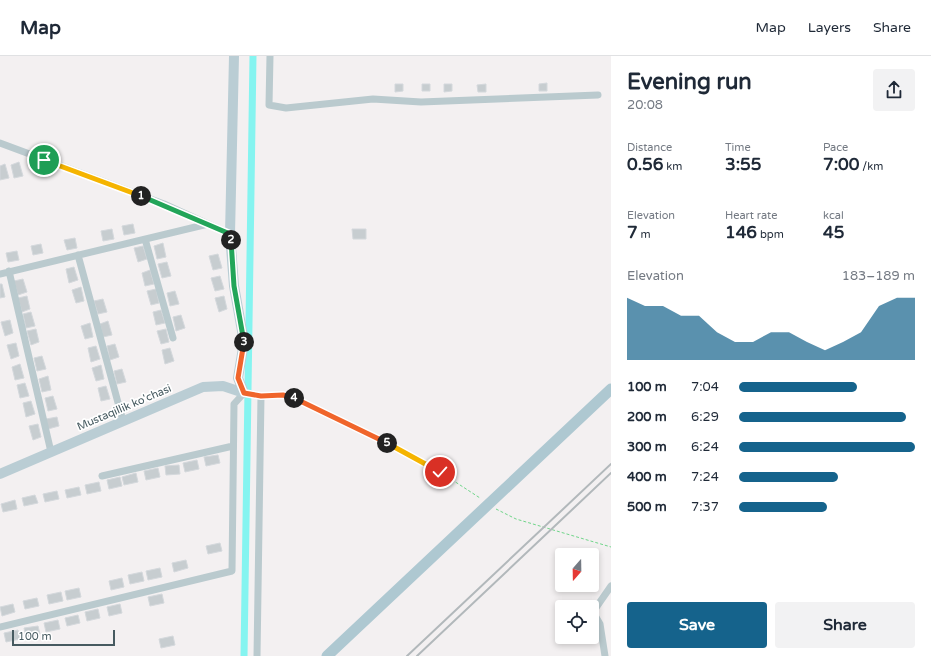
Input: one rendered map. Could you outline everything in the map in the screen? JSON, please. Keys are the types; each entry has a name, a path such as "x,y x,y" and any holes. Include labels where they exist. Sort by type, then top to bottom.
{"main road":[{"path":"327,656 611,389"}],"street":[{"path":"0,627 232,571 234,404 244,393 238,378 244,342 234,286 230,234 234,56"},
{"path":"270,56 270,105 286,108 374,99 421,102 598,95"},
{"path":"0,143 164,204 230,234"},
{"path":"0,274 208,224"},
{"path":"145,239 173,338"},
{"path":"78,255 123,421"},
{"path":"9,272 51,452"},
{"name":"Mustaqillik ko'chasi","path":"0,474 203,387 223,386 244,393 261,396"},
{"path":"257,656 261,396"},
{"path":"102,476 233,446"},
{"path":"605,656 600,624 593,612 611,586"}],"path":[{"path":"261,396 290,396 414,458 516,519 611,547"}],"building":[{"path":"547,83 547,91 539,91 539,84"},
{"path":"395,84 403,84 403,91 395,92"},
{"path":"422,84 430,84 430,91 422,91"},
{"path":"444,84 452,84 452,91 444,92"},
{"path":"486,84 486,92 478,92 477,85"},
{"path":"19,162 23,176 14,178 11,165"},
{"path":"5,164 9,178 0,180 0,166"},
{"path":"133,224 135,233 124,235 122,226"},
{"path":"112,229 114,239 103,241 101,231"},
{"path":"352,229 366,229 366,239 353,239"},
{"path":"75,238 77,248 67,250 64,240"},
{"path":"163,243 166,257 157,259 154,246"},
{"path":"41,244 43,253 33,255 31,246"},
{"path":"143,246 147,259 138,262 134,248"},
{"path":"17,251 19,260 8,262 6,253"},
{"path":"218,254 222,268 213,270 209,256"},
{"path":"167,262 171,276 162,278 158,264"},
{"path":"74,267 78,280 69,283 66,269"},
{"path":"150,270 154,284 145,286 142,273"},
{"path":"220,276 224,289 215,291 211,278"},
{"path":"23,279 27,292 18,295 14,281"},
{"path":"0,284 2,284 5,297 0,298"},
{"path":"81,287 84,301 76,303 72,290"},
{"path":"156,289 159,303 151,305 147,291"},
{"path":"175,291 179,304 170,306 167,293"},
{"path":"27,296 30,309 22,312 18,298"},
{"path":"224,296 227,309 219,312 215,298"},
{"path":"103,299 107,312 98,314 94,301"},
{"path":"161,310 165,323 156,325 153,312"},
{"path":"31,312 35,326 26,328 23,314"},
{"path":"181,315 185,328 176,331 173,317"},
{"path":"10,320 13,333 5,336 1,322"},
{"path":"108,321 112,335 103,337 100,324"},
{"path":"90,323 93,337 85,339 81,326"},
{"path":"36,329 39,342 31,345 27,331"},
{"path":"166,329 169,342 161,344 157,331"},
{"path":"16,343 19,356 11,359 7,345"},
{"path":"115,344 119,357 110,360 107,346"},
{"path":"96,346 100,359 91,362 88,348"},
{"path":"170,348 174,361 165,364 162,350"},
{"path":"42,356 46,369 37,371 34,358"},
{"path":"20,364 24,378 15,380 12,367"},
{"path":"101,365 104,379 96,381 92,368"},
{"path":"122,369 126,382 117,384 114,371"},
{"path":"48,376 51,390 42,392 39,379"},
{"path":"25,383 29,396 20,398 17,385"},
{"path":"106,386 110,399 101,401 98,388"},
{"path":"53,396 57,409 48,411 45,398"},
{"path":"31,401 35,414 26,417 23,403"},
{"path":"57,417 59,426 48,429 46,419"},
{"path":"38,424 41,437 33,440 29,426"},
{"path":"218,455 220,463 206,466 204,457"},
{"path":"197,460 199,469 185,472 183,463"},
{"path":"179,465 180,474 166,475 165,466"},
{"path":"158,468 160,477 146,480 144,471"},
{"path":"136,473 138,482 124,485 122,477"},
{"path":"120,477 122,486 109,489 107,480"},
{"path":"99,482 101,491 87,494 85,485"},
{"path":"79,487 81,495 67,498 65,490"},
{"path":"57,491 59,499 45,502 43,494"},
{"path":"35,495 38,503 24,506 22,498"},
{"path":"15,500 17,509 3,512 1,504"},
{"path":"220,543 222,551 208,554 206,546"},
{"path":"186,560 188,568 174,572 172,563"},
{"path":"160,568 162,577 148,580 146,571"},
{"path":"142,572 144,581 130,584 128,575"},
{"path":"122,578 124,587 111,590 109,581"},
{"path":"79,588 81,597 67,600 65,591"},
{"path":"61,592 63,601 49,604 47,595"},
{"path":"162,594 164,603 150,606 148,597"},
{"path":"37,598 39,606 25,609 23,601"},
{"path":"13,604 15,612 2,616 0,607"},
{"path":"120,604 122,613 109,616 107,607"},
{"path":"98,609 100,618 87,621 85,612"},
{"path":"78,615 80,623 67,626 65,618"},
{"path":"58,620 60,629 46,632 44,623"},
{"path":"38,626 40,634 26,637 24,628"},
{"path":"18,630 20,639 6,642 4,633"},
{"path":"173,636 175,645 161,648 159,639"}],"waterway":[{"path":"244,656 253,56"}],"railway":[{"path":"407,656 611,464"},
{"path":"417,656 611,473"}],"route":[{"path":"44,160 164,204 230,234 234,286 244,342 238,378 244,393 261,396 290,396 440,472"}]}
